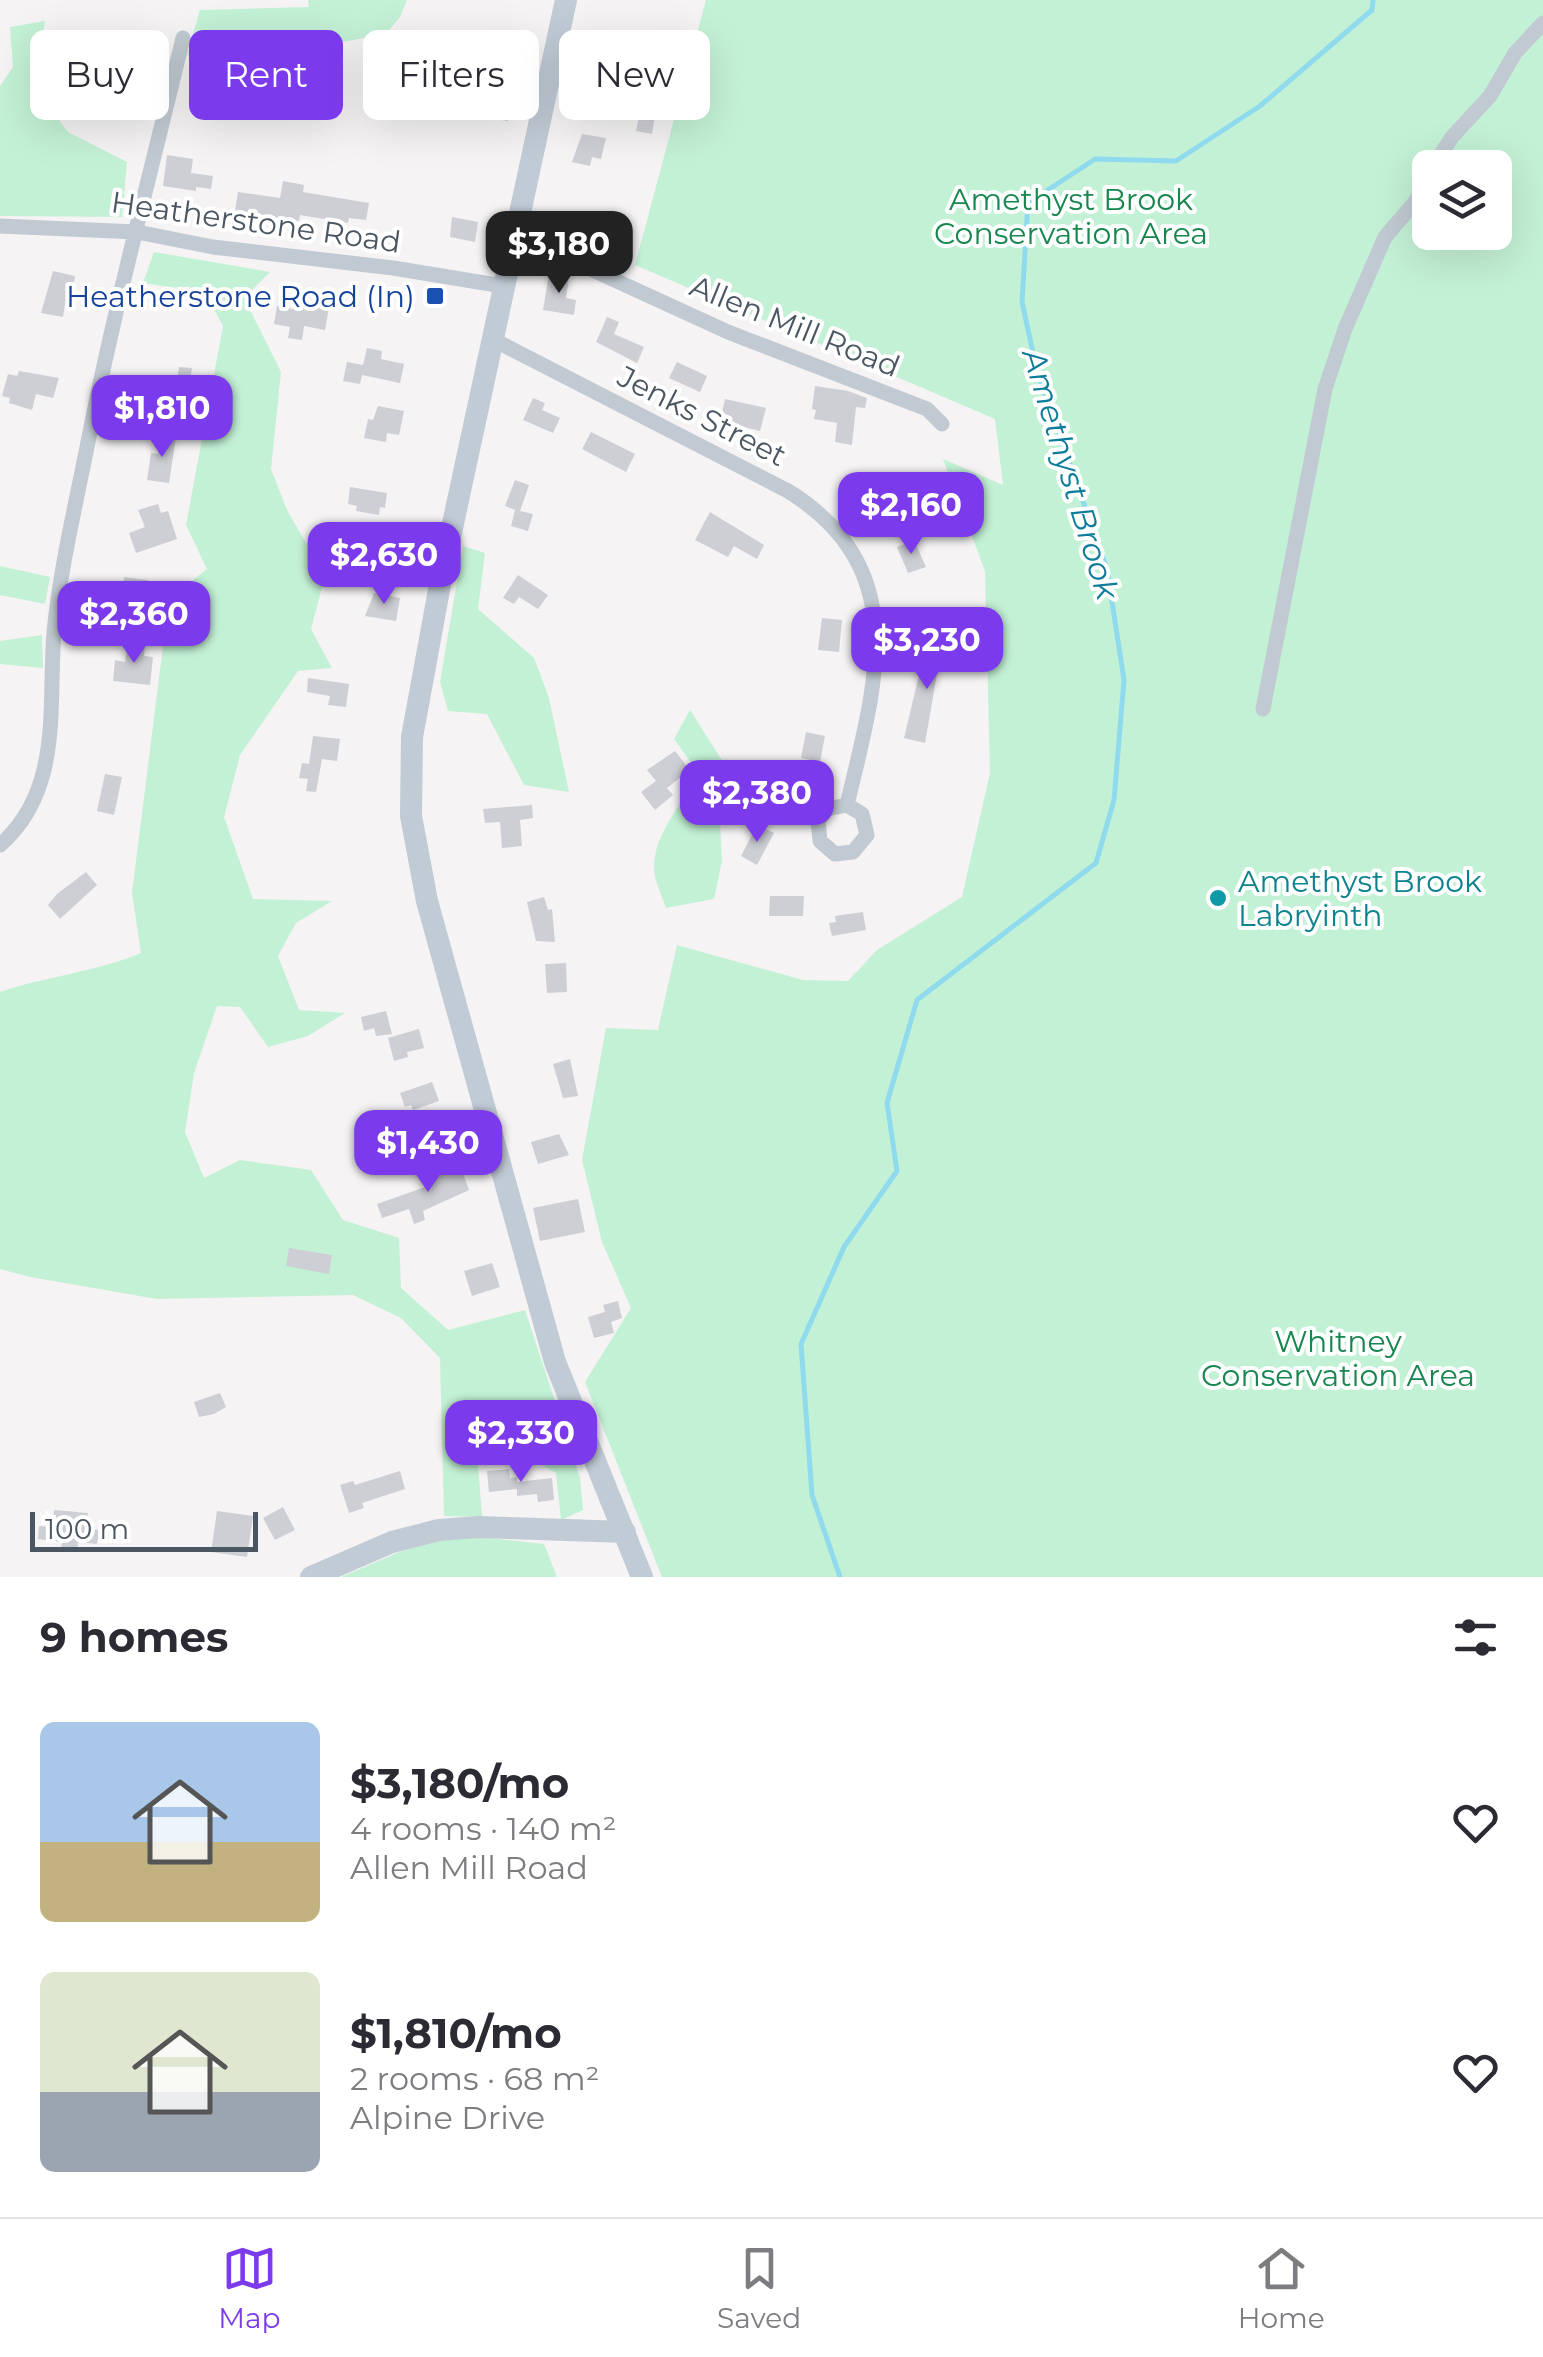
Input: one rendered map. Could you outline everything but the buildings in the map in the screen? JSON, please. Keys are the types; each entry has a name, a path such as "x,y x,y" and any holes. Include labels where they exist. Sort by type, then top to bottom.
{"main road":[{"path":"566,0 441,579 409,757 410,816 417,862 554,1362 642,1577"},
{"path":"311,1577 392,1542 439,1530 479,1527 625,1532"}],"street":[{"path":"1443,150 1490,96 1515,53 1543,22"},
{"path":"0,845 28,808 49,758 52,669 62,568 102,372 183,38"},
{"path":"1264,709 1325,390 1345,329 1385,237 1412,206"},
{"name":"Heatherstone Road","path":"0,226 137,232 213,247 393,268 503,286"},
{"name":"Allen Mill Road","path":"514,234 728,332 927,409 942,424"},
{"name":"Jenks Street","path":"492,339 788,491 838,534 868,585 878,644 872,698 846,805"}],"green space":[{"path":"308,0 407,0 389,30 363,30 363,38 343,42 343,30 194,30 200,10 309,7"},
{"path":"706,0 1543,0 1543,1577 662,1577 585,1382 631,1308 602,1242 582,1160 606,1028 658,1030 677,945 803,980 848,981 877,950 962,897 990,773 985,571 943,459 1003,485 995,419 635,265 674,120 710,120 710,30 698,30"},
{"path":"45,21 44,30 30,30 30,120 59,120 68,132 127,162 122,217 0,216 0,86 13,67 10,27"},
{"path":"154,252 270,272 244,298 281,372 271,469 287,510 325,576 311,629 332,668 298,671 240,755 224,817 253,899 332,901 296,923 278,956 299,1010 345,1013 308,1036 268,1047 240,1007 217,1006 194,1073 185,1132 204,1178 240,1160 311,1170 343,1220 399,1238 401,1288 448,1330 525,1310 580,1478 583,1510 561,1520 556,1473 536,1462 478,1465 482,1517 444,1516 440,1358 401,1318 353,1295 157,1299 0,1269 0,992 141,953 132,893 169,599 207,569 186,525 223,326 205,292 143,283"},
{"path":"463,546 485,553 478,609 534,658 549,698 569,792 524,785 487,714 448,711 440,682"},
{"path":"0,566 50,577 45,604 0,595"},
{"path":"42,635 43,668 0,664 0,641"},
{"path":"690,710 739,787 720,822 722,861 714,899 666,908 655,875 655,855 695,768 674,739"},
{"path":"461,1535 544,1544 557,1577 341,1577 402,1551"}],"waterway":[{"name":"Amethyst Brook","path":"840,1577 812,1495 801,1344 844,1247 897,1171 887,1103 917,1000 1096,863 1114,800 1124,680 1107,569 1037,371 1022,302 1028,203 1095,159 1176,161 1260,106 1372,10 1373,0"}],"place":[{"name":"Heatherstone Road (In)","path":"435,296"},
{"name":"Amethyst Brook Labryinth","path":"1218,898"}],"park label":[{"name":"Amethyst Brook Conservation Area","path":"1071,216"},
{"name":"Whitney Conservation Area","path":"1338,1358"}]}
